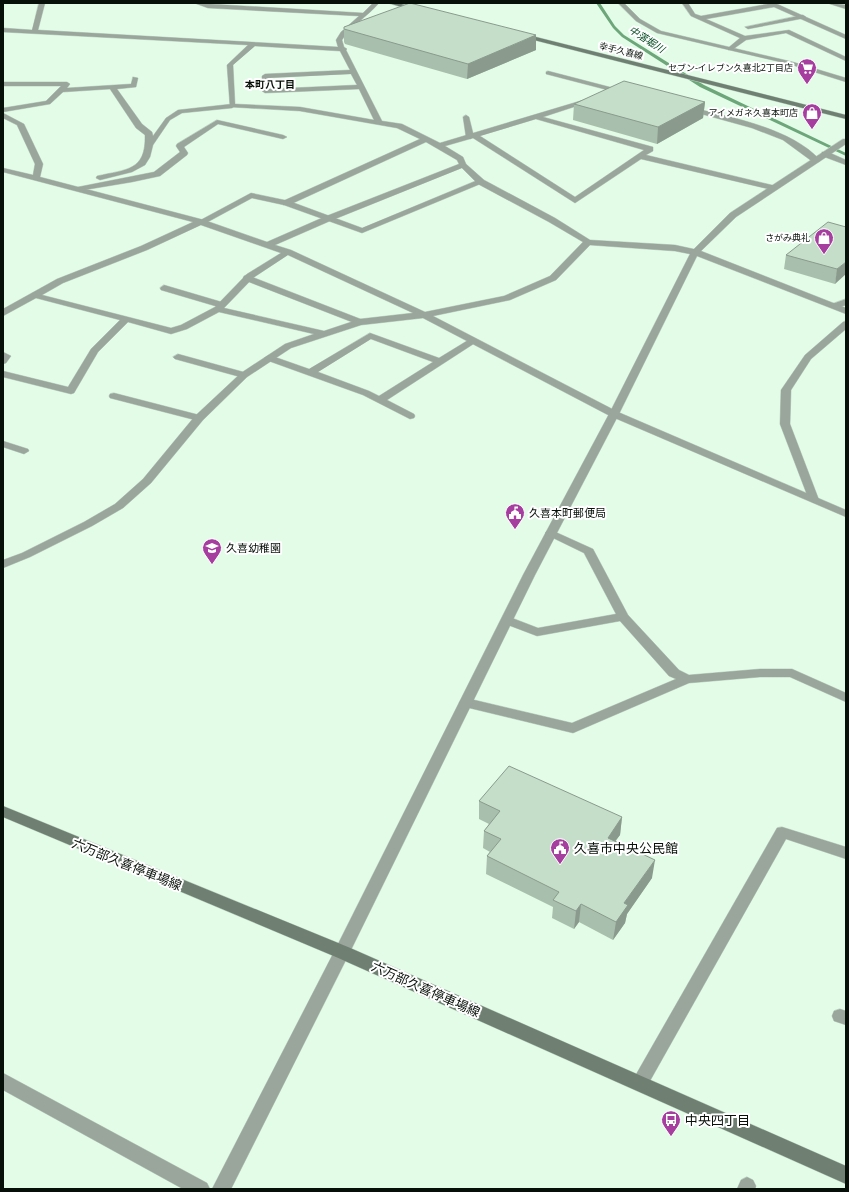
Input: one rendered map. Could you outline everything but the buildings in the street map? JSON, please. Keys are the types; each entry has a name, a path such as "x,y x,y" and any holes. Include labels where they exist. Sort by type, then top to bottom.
{"main road":[{"path":"391,3 429,13"},
{"name":"幸手久喜線","path":"514,34 846,117"},
{"name":"六万部久喜停車場線","path":"3,811 342,952 846,1175"}],"street":[{"path":"34,32 42,3"},
{"path":"197,3 364,15"},
{"path":"376,3 343,33 340,40 340,45 344,49 379,122"},
{"path":"621,3 632,15 650,29 791,63 846,80"},
{"path":"685,3 693,15 744,38"},
{"path":"832,3 846,7"},
{"path":"701,18 772,4 846,37"},
{"path":"748,27 803,17"},
{"path":"3,30 344,49"},
{"path":"730,49 744,38 787,31 846,59"},
{"path":"232,106 230,66 253,44"},
{"path":"355,72 265,76 265,91 362,87"},
{"path":"548,73 633,95"},
{"path":"61,90 134,86 135,78"},
{"path":"3,84 67,84 48,103 3,110"},
{"path":"67,186 131,171 144,163 149,151 149,134 139,126 112,87"},
{"path":"439,145 472,137 603,96 626,93"},
{"path":"149,146 168,118 180,111 232,106 300,109 399,126 439,145 460,159 462,166 481,182 552,220 588,242 675,248 695,252 846,311"},
{"path":"679,106 755,126 786,138 821,157 846,163"},
{"path":"3,115 20,124 39,164 36,178"},
{"path":"466,117 472,137 575,201 650,149 536,117"},
{"path":"78,188 132,180 157,174 184,153 180,146 217,122 283,137"},
{"path":"286,203 426,139"},
{"path":"221,1189 342,952 507,620 614,414 695,252 733,215 846,141"},
{"path":"640,156 773,188"},
{"path":"267,245 327,219 462,166"},
{"path":"3,170 78,188 201,222 288,252 424,315 614,414 846,514"},
{"path":"3,313 60,282 144,248 201,222 251,195 286,203 362,231 481,182"},
{"path":"3,564 26,556 119,506 147,481 199,418 244,375 288,346 360,322 424,315 507,298 553,278 588,242"},
{"path":"34,295 171,331 184,326 220,307 247,278 288,252"},
{"path":"247,278 360,322"},
{"path":"164,288 220,307 324,334"},
{"path":"835,306 846,302"},
{"path":"3,304 13,307"},
{"path":"3,374 71,392 94,351 126,319"},
{"path":"814,500 785,424 786,390 808,357 846,324"},
{"path":"310,373 370,336 440,362"},
{"path":"380,400 473,340"},
{"path":"3,355 6,356 3,361"},
{"path":"178,357 244,375"},
{"path":"269,358 366,393 410,416"},
{"path":"114,396 199,418"},
{"path":"3,444 24,451"},
{"path":"551,534 589,551 623,617 674,673 687,679"},
{"path":"507,620 537,632 623,617"},
{"path":"466,703 573,728 687,679 760,673 792,673 846,698"},
{"path":"640,1083 782,832 846,853"},
{"path":"3,1081 201,1189"}],"waterway":[{"name":"中落堀川","path":"598,3 614,27 623,36 702,86 846,155"}],"place":[{"name":"セブン-イレブン久喜北2丁目店","path":"807,85"},
{"name":"アイメガネ久喜本町店","path":"812,130"},
{"name":"さがみ典礼","path":"824,255"},
{"name":"久喜本町郵便局","path":"515,530"},
{"name":"久喜幼稚園","path":"212,565"},
{"name":"久喜市中央公民館","path":"560,865"},
{"name":"中央四丁目","path":"671,1137"}],"district":[{"name":"本町八丁目","path":"270,84"}]}
